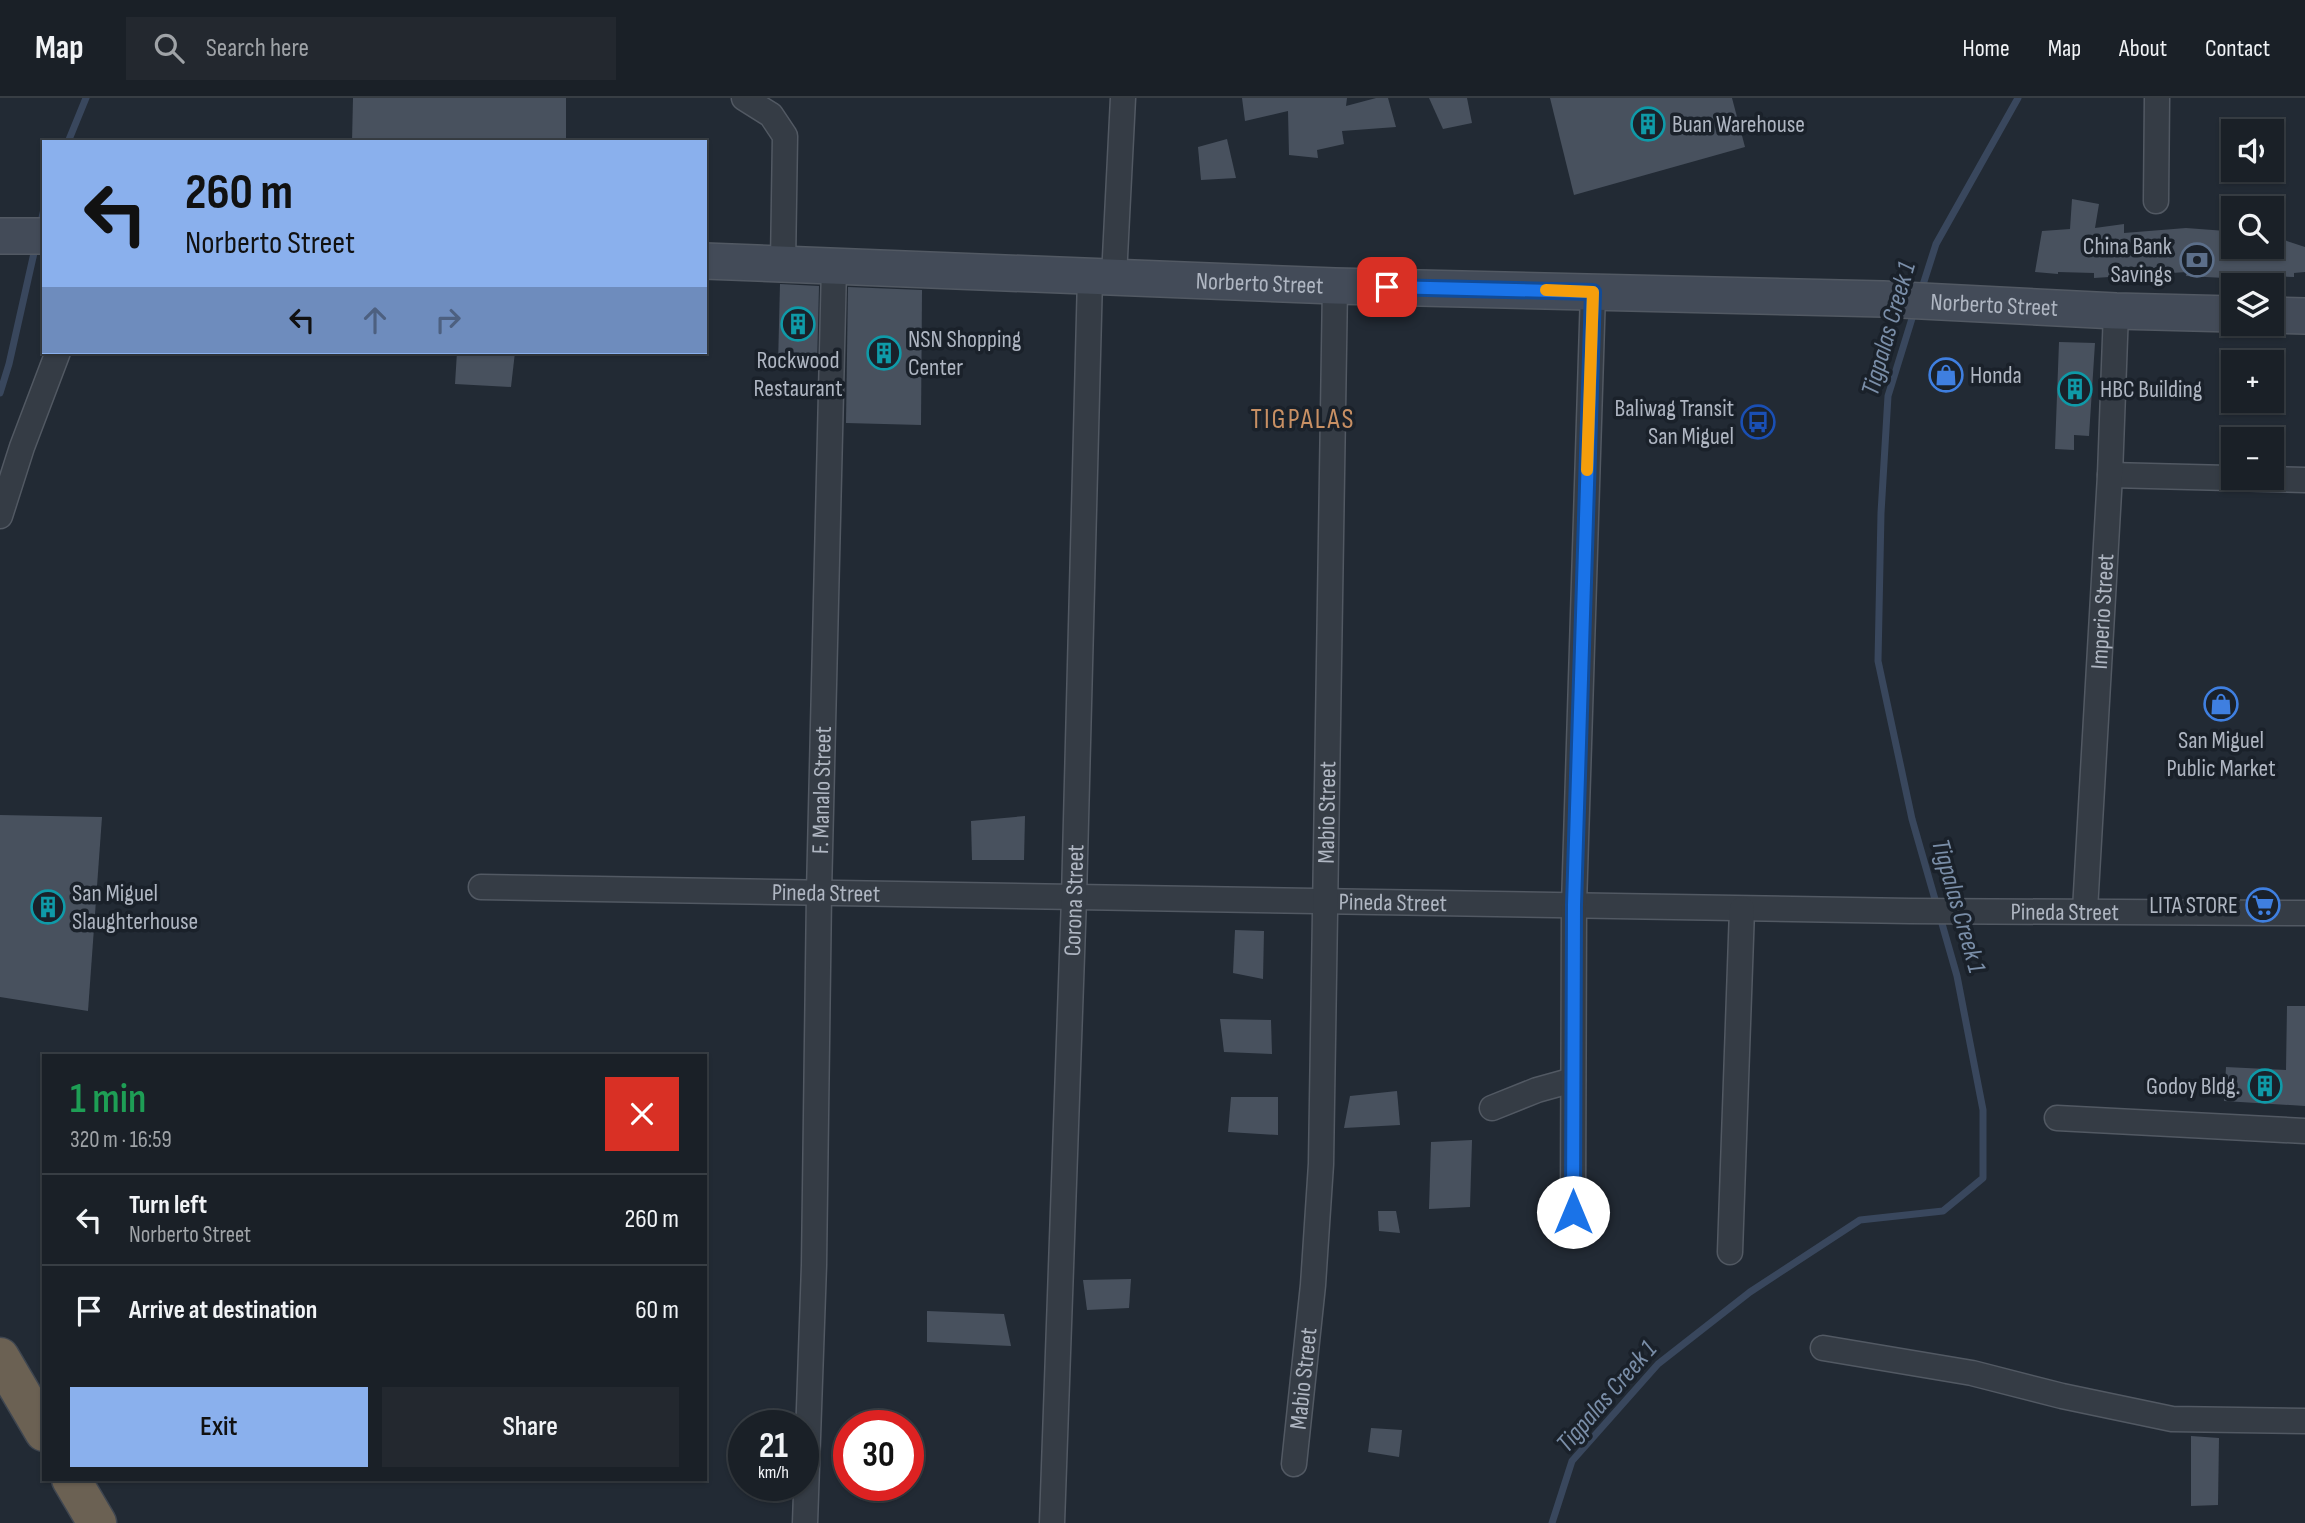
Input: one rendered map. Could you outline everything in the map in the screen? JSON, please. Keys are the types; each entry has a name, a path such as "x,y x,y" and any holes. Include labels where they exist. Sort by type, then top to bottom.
{"highway":[{"path":"0,1357 42,1429"},
{"path":"72,1481 97,1523"}],"main road":[{"path":"0,236 42,236"},
{"name":"Norberto Street","path":"707,261 1335,286 1883,299 2221,314"},
{"path":"2284,315 2305,316"}],"street":[{"path":"744,98 771,115 785,136 783,264"},
{"name":"Corona Street","path":"1052,1523 1074,898 1102,277 1123,98"},
{"path":"2156,201 2157,98"},
{"name":"F. Manalo Street","path":"805,1523 814,1265 819,893 834,268"},
{"name":"Mabio Street","path":"1294,1464 1313,1285 1321,1164 1335,286"},
{"path":"1573,1212 1574,905 1593,292"},
{"name":"Imperio Street","path":"2085,910 2110,475 2116,311"},
{"path":"0,516 22,447 57,354"},
{"path":"2110,475 2305,480"},
{"name":"Pineda Street","path":"481,887 1742,909 2305,913"},
{"path":"1730,1252 1742,909"},
{"path":"1492,1108 1518,1096 1573,1080"},
{"path":"2057,1118 2305,1131"},
{"path":"1824,1348 1972,1373 2062,1396 2172,1419 2305,1421"}],"building":[{"path":"353,98 566,98 566,140 352,140"},
{"path":"1242,98 1347,98 1346,106 1376,98 1388,98 1396,127 1342,131 1344,144 1317,150 1318,158 1289,155 1288,111 1245,121"},
{"path":"1429,98 1467,98 1472,123 1443,129"},
{"name":"Buan Warehouse","path":"1550,98 1732,98 1745,147 1574,195"},
{"path":"1227,139 1236,178 1201,180 1198,147"},
{"path":"2072,199 2099,204 2095,228 2124,224 2124,233 2186,228 2221,231 2221,259 2284,259 2284,240 2305,247 2305,272 2294,273 2294,277 2284,277 2284,273 2221,273 2221,278 2186,276 2187,272 2094,278 2094,273 2035,272 2042,231 2070,229"},
{"name":"Rockwood Restaurant","path":"780,284 819,286 817,364 778,365"},
{"name":"NSN Shopping Center","path":"848,287 922,290 921,425 846,423"},
{"name":"HBC Building","path":"2059,342 2095,343 2089,436 2074,435 2074,450 2055,449"},
{"path":"457,354 515,354 511,387 455,384"},
{"name":"San Miguel Slaughterhouse","path":"0,815 102,817 88,1011 0,997"},
{"path":"1025,816 1024,860 972,860 971,821"},
{"path":"1235,930 1264,931 1263,979 1233,973"},
{"name":"Godoy Bldg.","path":"2287,1006 2305,1006 2305,1106 2224,1101 2226,1067 2286,1070"},
{"path":"1220,1019 1271,1020 1272,1054 1224,1052"},
{"path":"1397,1091 1400,1125 1344,1128 1350,1096"},
{"path":"1231,1097 1278,1097 1278,1135 1228,1132"},
{"path":"1472,1140 1470,1207 1429,1209 1431,1142"},
{"path":"1378,1211 1396,1211 1400,1233 1379,1231"},
{"path":"1131,1279 1129,1308 1087,1310 1083,1280"},
{"path":"927,1311 1004,1314 1011,1346 927,1342"},
{"path":"1371,1428 1402,1430 1399,1457 1368,1452"},
{"path":"2191,1436 2219,1438 2218,1505 2191,1506"}],"waterway":[{"path":"69,140 86,98"},
{"name":"Tigpalas Creek 1","path":"1921,291 1936,244 2018,98"},
{"path":"40,226 42,218"},
{"path":"0,393 36,244"},
{"name":"Tigpalas Creek 1","path":"1552,1523 1572,1461 1658,1364 1750,1292 1860,1220 1943,1211 1983,1178 1983,1110 1957,976 1912,819 1878,661 1881,513 1888,396 1914,312"}],"slow traffic":[{"path":"1546,290 1593,292 1587,470"}],"place":[{"name":"Buan Warehouse","path":"1648,124"},
{"name":"China Bank Savings","path":"2197,260"},
{"name":"Rockwood Restaurant","path":"798,324"},
{"name":"NSN Shopping Center","path":"884,353"},
{"name":"Honda","path":"1946,375"},
{"name":"HBC Building","path":"2075,389"},
{"name":"Baliwag Transit San Miguel","path":"1758,422"},
{"name":"San Miguel Public Market","path":"2221,704"},
{"name":"LITA STORE","path":"2263,905"},
{"name":"San Miguel Slaughterhouse","path":"48,907"},
{"name":"Godoy Bldg.","path":"2265,1086"}],"district":[{"name":"TIGPALAS","path":"1303,419"}],"route":[{"path":"1387,287 1593,292 1574,905 1573,1212"}]}
